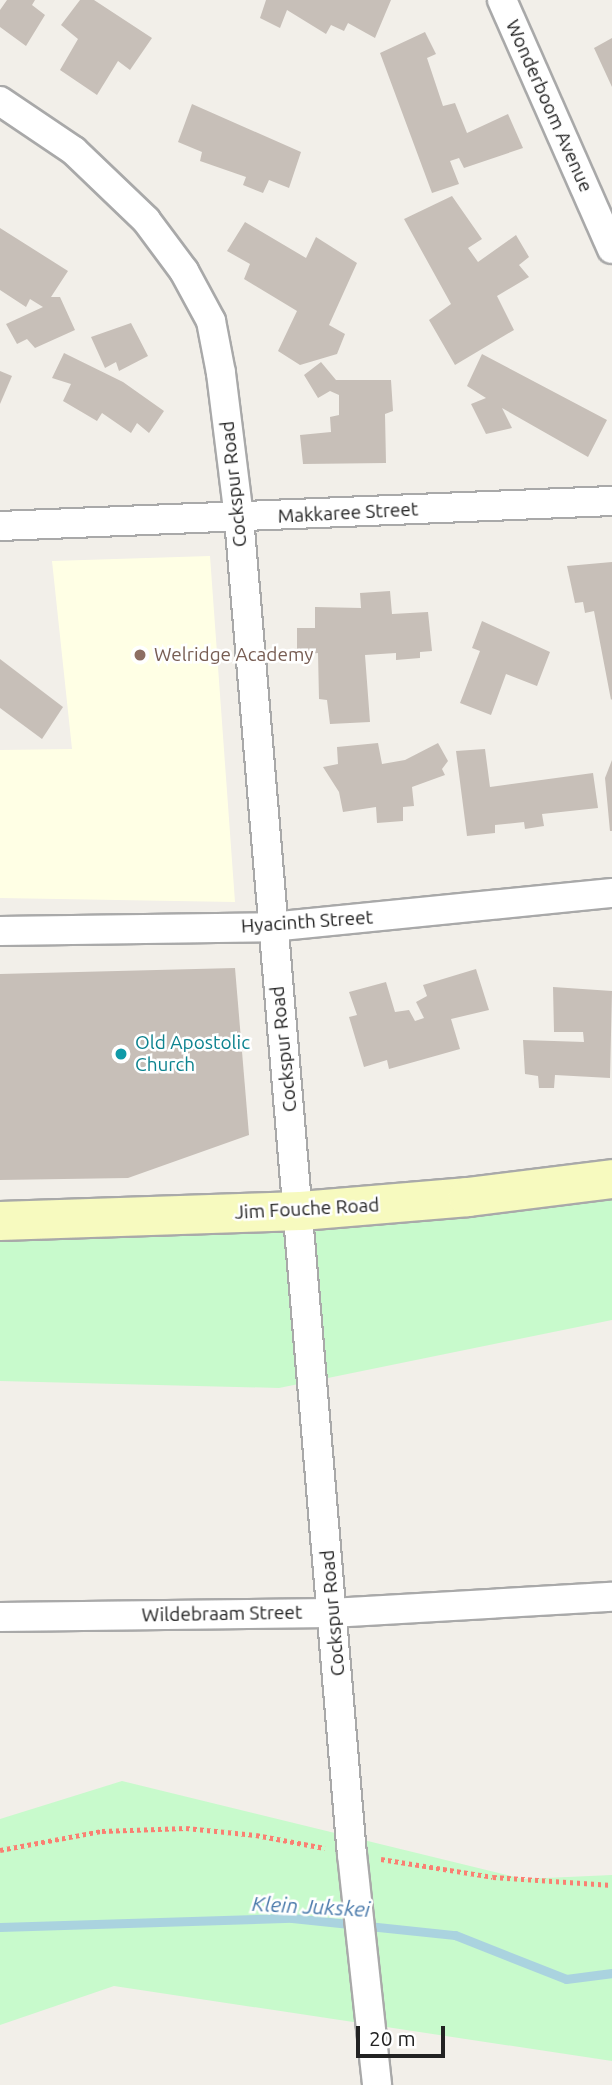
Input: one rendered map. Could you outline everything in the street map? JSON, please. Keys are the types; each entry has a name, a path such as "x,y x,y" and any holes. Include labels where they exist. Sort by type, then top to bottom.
{"street":[{"name":"Wonderboom Avenue","path":"502,0 612,249"},
{"name":"Cockspur Road","path":"0,101 110,181 184,271 211,321 239,518 271,927 301,1211 353,1863 377,2085"},
{"name":"Makkaree Street","path":"0,526 612,501"},
{"name":"Hyacinth Street","path":"0,932 271,927 612,893"},
{"name":"Jim Fouche Road","path":"0,1221 301,1211 468,1197 612,1179"},
{"name":"Wildebraam Street","path":"0,1616 331,1613 612,1597"}],"path":[{"path":"0,1850 102,1831 186,1828 256,1835 353,1863 493,1877 612,1885"}],"shaded area":[{"name":"Welridge Academy","path":"210,556 235,902 0,898 0,750 72,749 52,561"}],"green space":[{"path":"612,1182 612,1320 279,1388 0,1381 0,1225"},
{"path":"122,1781 523,1879 612,1875 612,2061 114,1986 0,2025 0,1819"}],"building":[{"path":"7,0 35,0 32,5 45,15 26,46 0,27 0,10"},
{"path":"80,0 94,0 152,38 130,70 118,61 97,95 60,70 78,39 61,25"},
{"path":"266,0 391,0 375,38 348,23 344,31 331,25 326,34 287,10 280,28 260,18"},
{"path":"425,32 436,54 427,58 443,106 455,103 467,133 508,114 523,148 464,168 459,158 450,161 459,184 432,193 380,53"},
{"path":"612,38 612,87 594,48"},
{"path":"192,104 301,152 289,188 269,180 263,193 243,185 246,177 200,161 202,152 178,142"},
{"path":"452,196 482,239 468,248 478,262 516,235 529,257 519,265 529,277 497,296 514,330 455,365 429,320 451,304 404,219"},
{"path":"245,222 306,258 316,237 357,263 329,325 345,334 337,354 300,365 278,351 297,311 244,279 250,264 227,251"},
{"path":"0,228 68,271 51,297 60,297 75,330 35,348 27,339 17,344 6,324 43,307 30,299 26,307 0,290"},
{"path":"131,323 148,356 119,371 116,362 105,368 91,337"},
{"path":"64,353 123,382 164,411 149,433 137,423 131,433 102,413 97,421 63,401 71,384 52,378"},
{"path":"482,354 607,420 588,457 502,408 512,428 486,434 471,404 486,398 467,386"},
{"path":"321,362 336,380 391,380 393,411 385,414 386,463 303,464 300,435 331,432 330,417 339,415 339,395 330,391 318,398 304,375"},
{"path":"0,371 12,376 0,404"},
{"path":"612,562 611,700 594,611 585,613 583,602 575,603 567,566"},
{"path":"390,591 392,614 428,612 432,651 420,652 420,658 396,660 396,653 365,655 370,722 330,724 327,700 319,699 318,653 297,655 297,628 315,628 315,607 361,608 360,593"},
{"path":"482,621 550,652 537,686 506,674 491,715 460,703 480,651 472,648"},
{"path":"0,659 63,707 42,739 0,708"},
{"path":"378,743 382,764 405,760 438,743 448,761 442,769 445,775 412,787 414,806 403,807 403,821 377,823 376,807 343,812 339,792 323,767 338,764 337,747"},
{"path":"485,749 490,787 593,773 598,808 542,814 544,826 525,829 524,822 495,825 495,833 467,836 456,751"},
{"path":"612,760 612,831 610,831 605,778"},
{"name":"Old Apostolic Church","path":"235,968 249,1135 128,1178 0,1180 0,974"},
{"path":"476,969 489,1010 451,1019 460,1049 389,1069 387,1060 364,1067 349,1017 357,1015 349,992 386,982 395,1012 409,1010 415,1021 424,1018 416,1002 427,996 423,985"},
{"path":"553,987 612,991 610,1078 555,1075 554,1088 539,1088 538,1076 525,1074 523,1040 584,1042 583,1032 554,1032"}],"waterway":[{"name":"Klein Jukskei","path":"0,1927 292,1918 455,1935 566,1979 612,1973"}],"place":[{"name":"Welridge Academy","path":"140,655"},
{"name":"Old Apostolic Church","path":"121,1054"}]}
